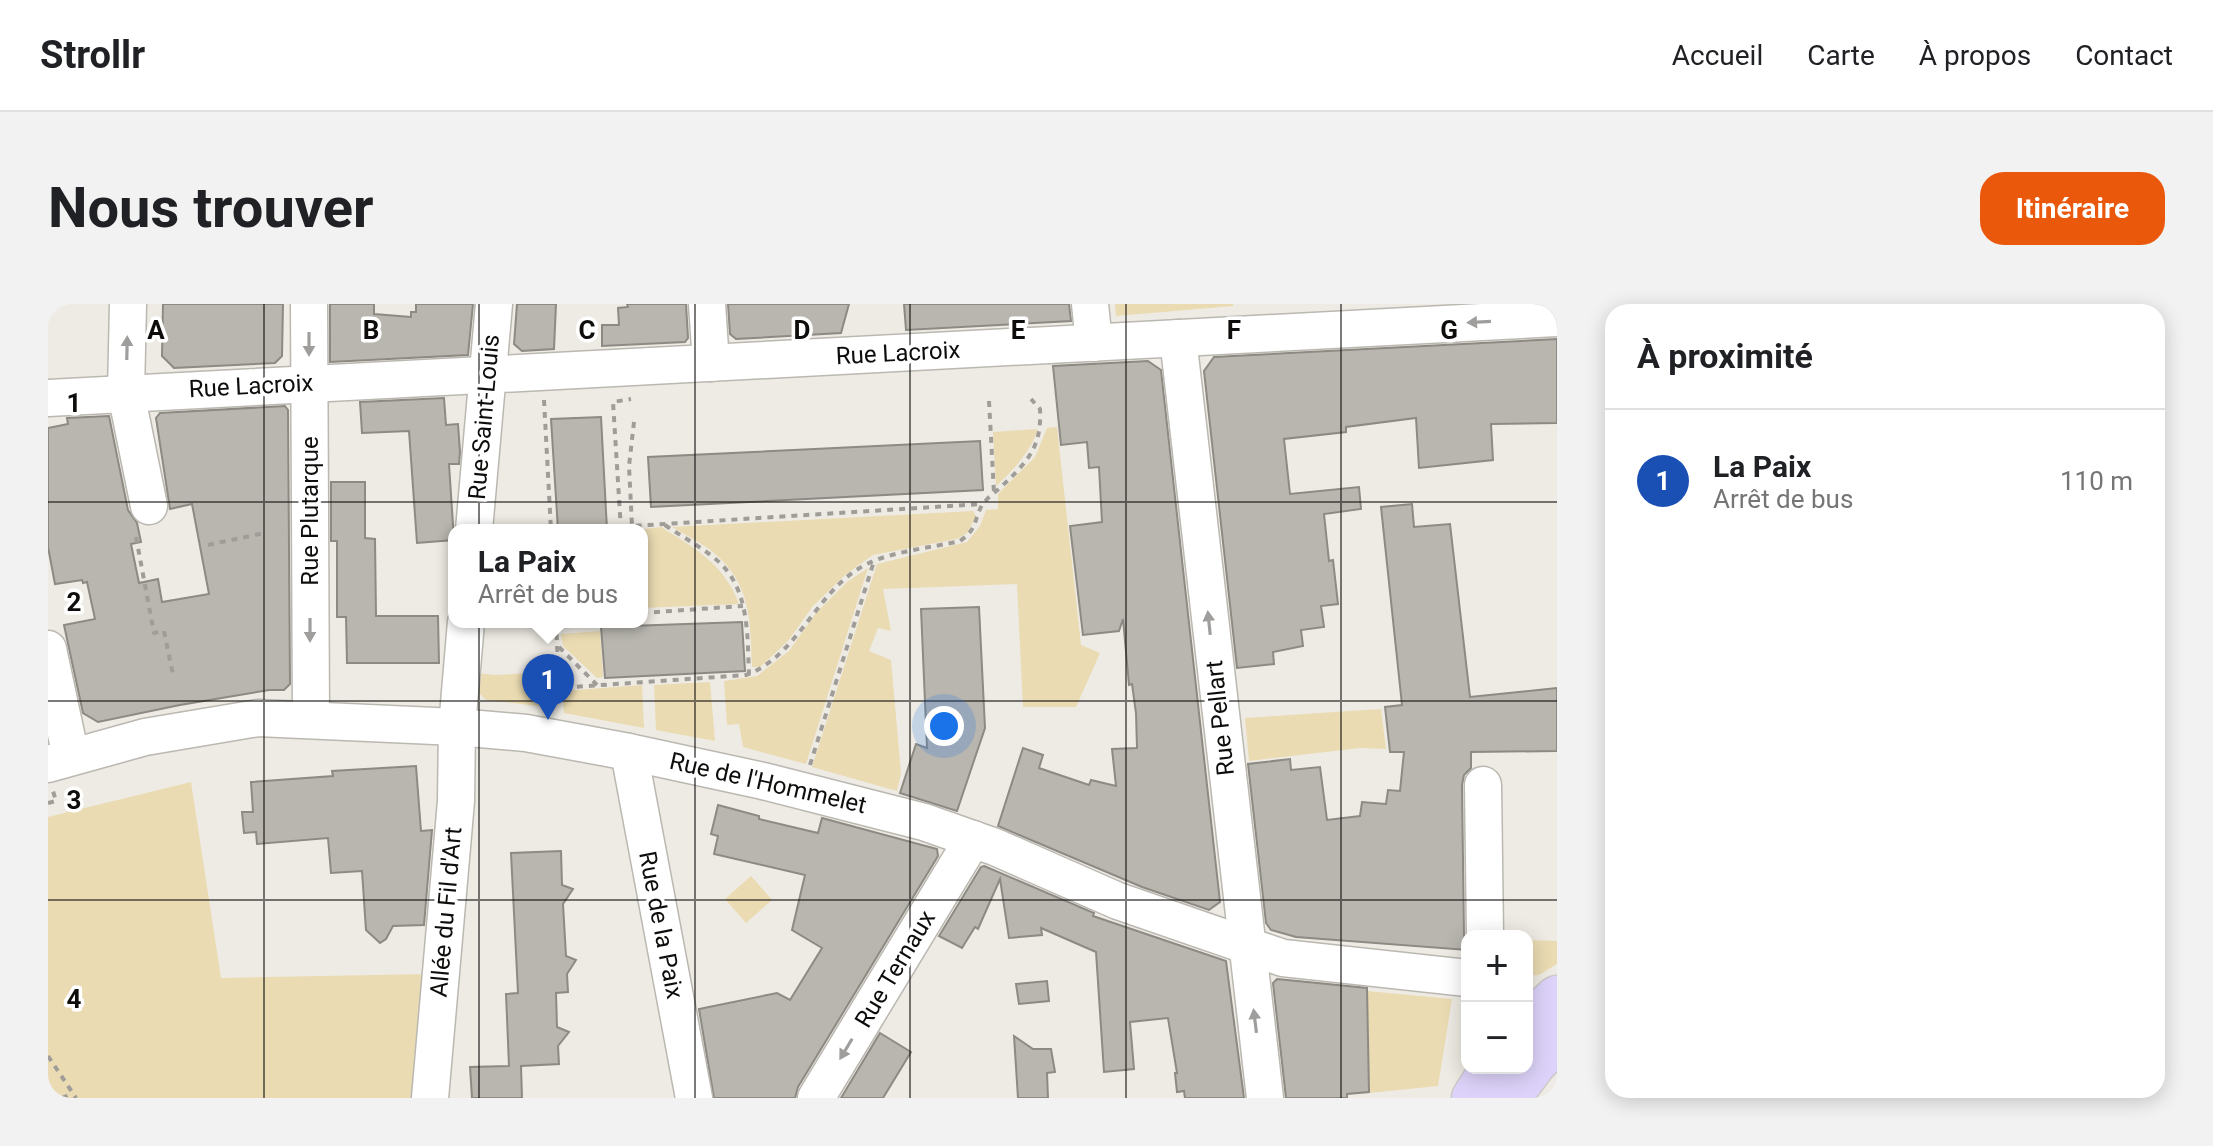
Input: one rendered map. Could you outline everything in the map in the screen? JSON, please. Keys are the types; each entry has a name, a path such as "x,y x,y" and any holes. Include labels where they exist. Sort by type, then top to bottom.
{"main road":[{"path":"1508,1098 1534,1063 1545,1025"},
{"path":"1474,1098 1489,1074"}],"street":[{"path":"128,304 126,393 142,522"},
{"name":"Rue Plutarque","path":"309,304 311,719"},
{"name":"Rue Saint-Louis","path":"475,524 494,304"},
{"path":"707,304 711,363"},
{"path":"1090,304 1094,343"},
{"name":"Rue Lacroix","path":"48,398 1178,338 1260,319 1544,314"},
{"name":"Rue Pellart","path":"1178,338 1245,947 1265,1098"},
{"path":"457,727 465,628"},
{"path":"48,649 59,760"},
{"name":"Rue de l'Hommelet","path":"59,760 145,737 246,719 311,719 526,733 629,752 865,805 973,839 1092,891 1245,947 1307,962 1461,977"},
{"name":"Allée du Fil d'Art","path":"430,1098 456,801 457,727"},
{"name":"Rue de la Paix","path":"629,752 694,1098"},
{"path":"1483,785 1485,930"},
{"name":"Rue Ternaux","path":"816,1098 973,839"},
{"path":"1531,1098 1557,1062"}],"path":[{"path":"525,372 526,389 543,388 551,524"},
{"path":"621,524 613,402 633,399"},
{"path":"556,628 559,688 749,674 762,669 788,646 812,613 857,569 874,561 960,541 972,533 982,504 1036,448 1041,428 1040,409 1031,399"},
{"path":"989,401 994,493"},
{"path":"632,524 629,466 634,422"},
{"path":"648,526 982,504"},
{"path":"142,522 154,633 164,631 173,675"},
{"path":"664,525 716,559 734,582 744,606 749,674"},
{"path":"208,545 264,533"},
{"path":"802,790 874,561"},
{"path":"648,613 744,606"},
{"path":"557,645 597,685"},
{"path":"48,1056 75,1096 62,1098"}],"shaded area":[{"path":"1115,304 1233,304 1233,306 1116,316"},
{"path":"1057,427 1081,645 1100,653 1076,707 1023,707 1017,584 883,589 891,631 878,628 869,651 891,660 901,773 897,791 812,767 877,564 967,542 980,526 986,510 998,509 998,494 1035,457 1047,428"},
{"path":"1038,429 1026,453 996,486 993,432"},
{"path":"973,511 976,516 967,533 957,539 873,555 845,575 813,606 788,641 760,667 752,667 749,620 736,578 714,553 672,527"},
{"path":"661,527 708,559 726,578 739,604 648,608 648,529"},
{"path":"868,568 806,764 743,747 739,724 727,725 724,681 757,676 789,651 816,613 847,582"},
{"path":"600,631 603,677 597,678 563,646 561,634"},
{"path":"553,672 555,708 486,700 478,692 476,673"},
{"path":"710,682 715,741 656,730 654,685"},
{"path":"642,685 644,728 564,713 562,691"},
{"path":"1381,709 1386,749 1360,748 1249,761 1245,718"},
{"path":"191,782 221,978 428,974 417,1098 48,1098 48,817"},
{"path":"751,876 772,900 746,923 725,899"},
{"path":"1533,940 1557,941 1557,964 1533,976"},
{"path":"1367,991 1452,999 1438,1086 1369,1093"}],"building":[{"path":"163,304 283,304 282,356 275,363 174,368 162,356"},
{"path":"330,304 374,304 374,314 411,317 411,312 416,312 416,304 473,304 468,355 330,362"},
{"path":"517,304 556,304 554,349 522,351 514,344"},
{"path":"627,304 686,304 688,338 685,342 602,346 602,325 619,325 618,308 628,307"},
{"path":"728,304 849,304 841,333 736,339 730,334"},
{"path":"904,304 1069,304 1071,321 906,330"},
{"path":"1557,339 1557,423 1491,424 1493,460 1419,468 1416,418 1346,427 1346,432 1284,439 1290,494 1359,487 1361,509 1324,514 1338,604 1321,606 1324,627 1301,630 1303,646 1273,652 1274,664 1237,668 1204,371 1214,357"},
{"path":"1148,361 1161,370 1220,902 1209,910 1142,887 998,826 1023,748 1043,755 1039,768 1089,785 1091,780 1116,786 1112,749 1137,748 1136,713 1132,684 1129,685 1123,619 1119,631 1083,635 1070,526 1102,522 1099,467 1089,468 1087,442 1061,445 1053,366"},
{"path":"444,398 446,425 458,424 460,452 459,464 449,464 453,524 448,524 448,540 417,543 409,431 362,433 360,402"},
{"path":"285,406 288,410 290,684 284,690 180,705 98,722 83,713 64,625 95,619 87,582 55,584 48,547 48,428 68,424 67,418 109,416 128,510 137,523 141,542 131,544 139,583 158,579 162,602 209,594 192,504 170,509 156,418 160,413"},
{"path":"601,417 607,524 558,524 551,419"},
{"path":"980,441 983,490 651,507 648,457"},
{"path":"331,482 365,482 365,538 375,539 376,616 438,616 439,663 347,663 346,617 337,617 337,541 331,541"},
{"path":"1412,504 1414,527 1450,524 1470,697 1557,688 1557,751 1471,752 1471,768 1464,775 1462,785 1464,930 1461,930 1461,950 1296,937 1271,930 1266,923 1248,764 1290,759 1291,770 1320,767 1327,820 1360,816 1362,802 1386,804 1388,790 1400,791 1404,752 1390,752 1385,707 1402,705 1381,507"},
{"path":"979,607 985,728 957,811 900,793 916,744 927,748 921,609"},
{"path":"742,622 745,671 605,678 601,628 648,628 648,625"},
{"path":"416,766 421,831 432,830 424,925 393,926 380,943 366,930 362,871 331,873 328,838 257,844 256,832 244,833 242,812 253,812 251,782 333,776 332,771"},
{"path":"718,805 759,816 759,819 818,833 822,818 937,849 938,856 798,1087 795,1098 714,1098 699,1009 777,993 790,1000 822,948 792,930 805,875 714,854 718,836 711,834"},
{"path":"561,851 562,885 573,889 563,904 566,956 576,960 567,974 568,992 556,993 557,1027 569,1032 558,1046 559,1064 521,1066 522,1098 472,1098 470,1067 509,1066 506,994 518,993 511,853"},
{"path":"984,866 1094,913 1093,916 1226,961 1244,1098 1185,1098 1184,1091 1177,1092 1168,1018 1130,1022 1134,1069 1104,1072 1096,952 1041,928 1042,935 1009,938 1000,879 978,929 975,927 962,948 939,936"},
{"path":"1277,979 1367,988 1369,1092 1347,1094 1347,1098 1286,1098 1273,983"},
{"path":"1047,981 1049,1001 1019,1004 1016,984"},
{"path":"880,1033 911,1052 883,1098 841,1098"},
{"path":"1014,1036 1033,1049 1051,1049 1055,1072 1047,1073 1048,1098 1018,1098"}],"place":[{"name":"La Paix","path":"548,720"}]}
